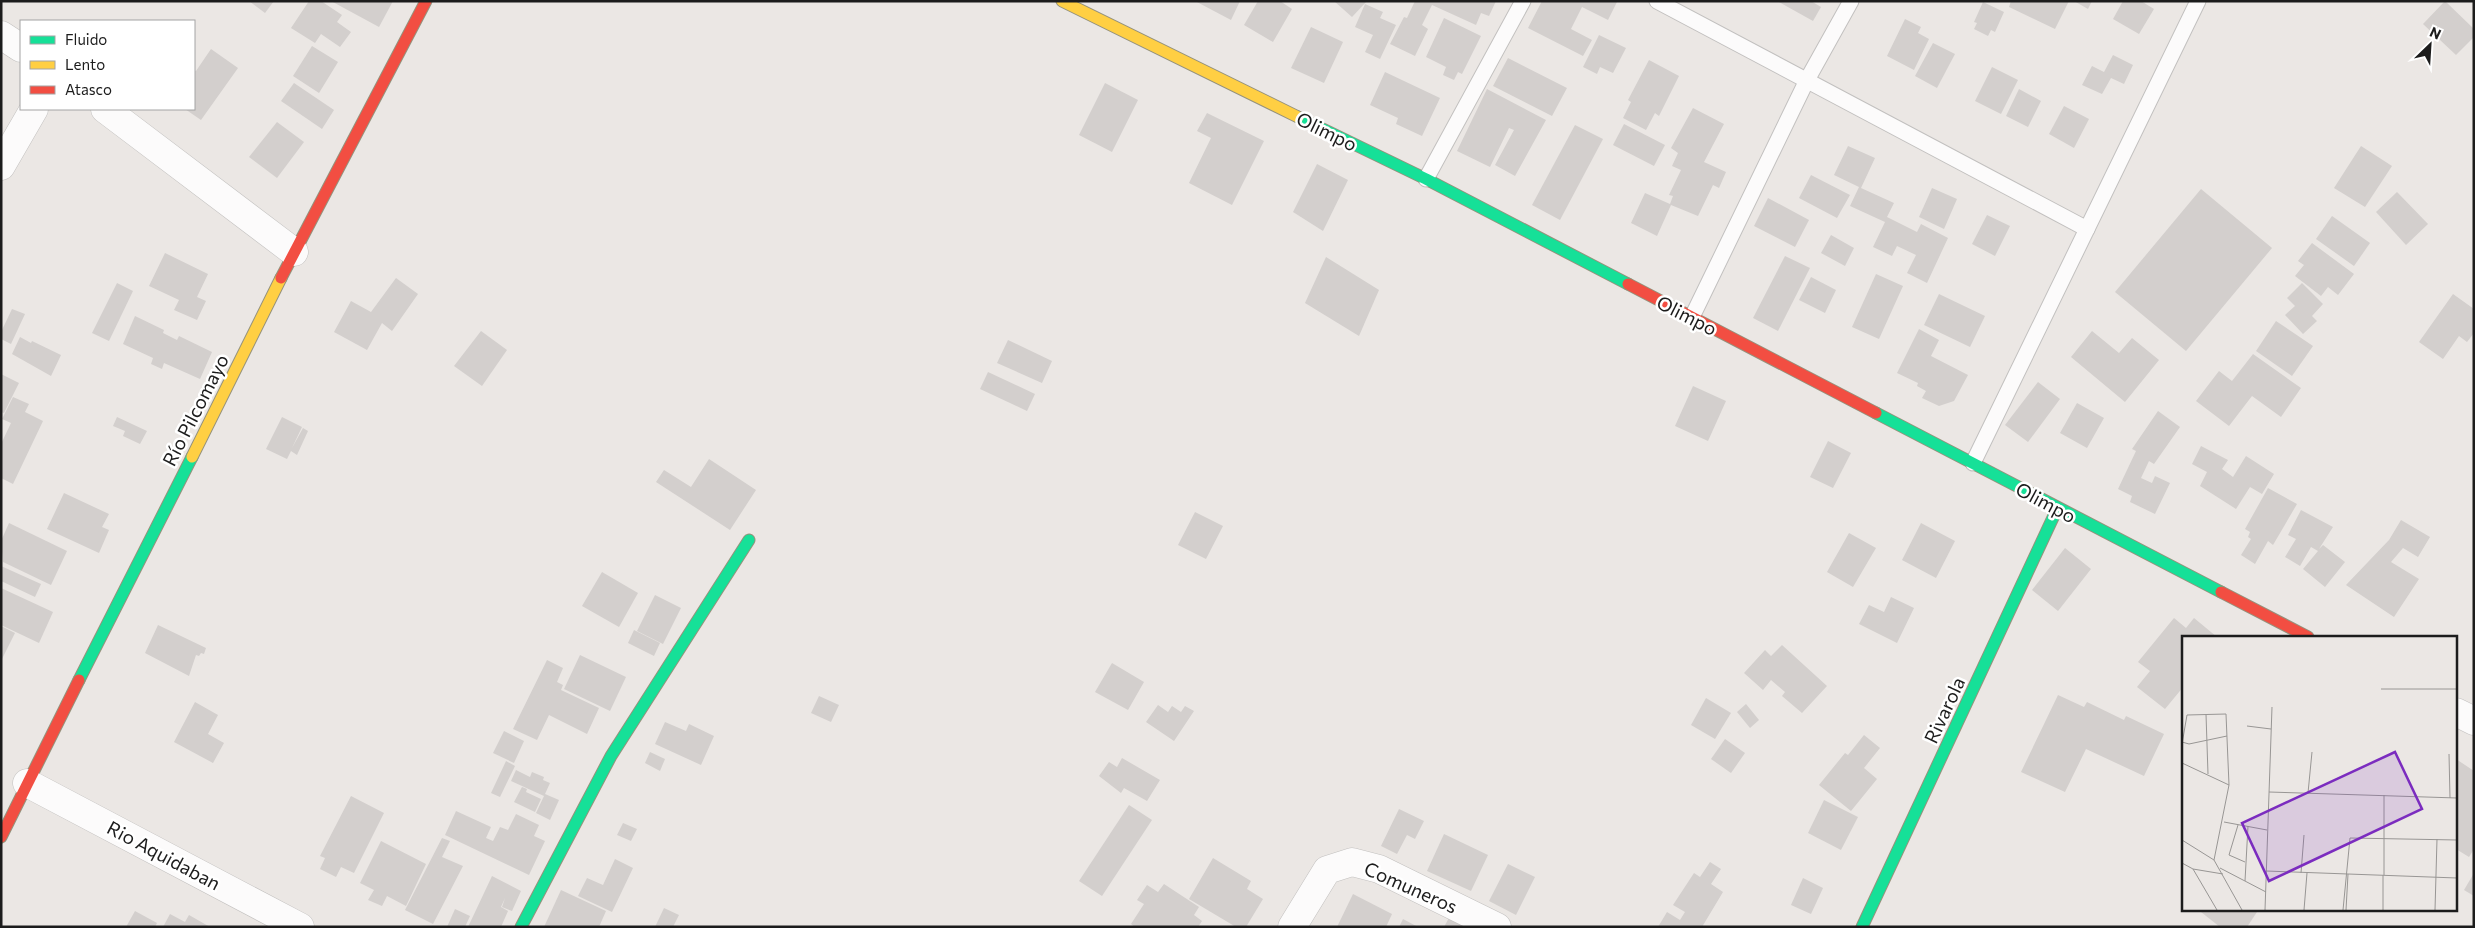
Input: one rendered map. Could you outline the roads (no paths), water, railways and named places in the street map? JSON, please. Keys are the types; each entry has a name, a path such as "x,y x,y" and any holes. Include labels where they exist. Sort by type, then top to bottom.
{"street":[{"name":"Río Pilcomayo","path":"1,837 294,252 426,1"},
{"name":"Olimpo","path":"1064,2 1426,180 2057,509 2306,636"},
{"path":"1,35 20,47"},
{"path":"1,166 33,110"},
{"path":"106,110 294,252"},
{"name":"Rivarola","path":"1862,927 2057,509"},
{"path":"521,927 611,756 749,540"},
{"path":"2458,713 2474,721"},
{"name":"Rio Aquidaban","path":"28,783 300,927"},
{"name":"Comuneros","path":"1292,927 1327,870 1352,862 1379,869 1497,927"}],"lane":[{"path":"1426,180 1523,1"},
{"path":"1657,1 2087,229"},
{"path":"1692,318 1807,80 1851,1"},
{"path":"1972,463 2198,1"}]}
